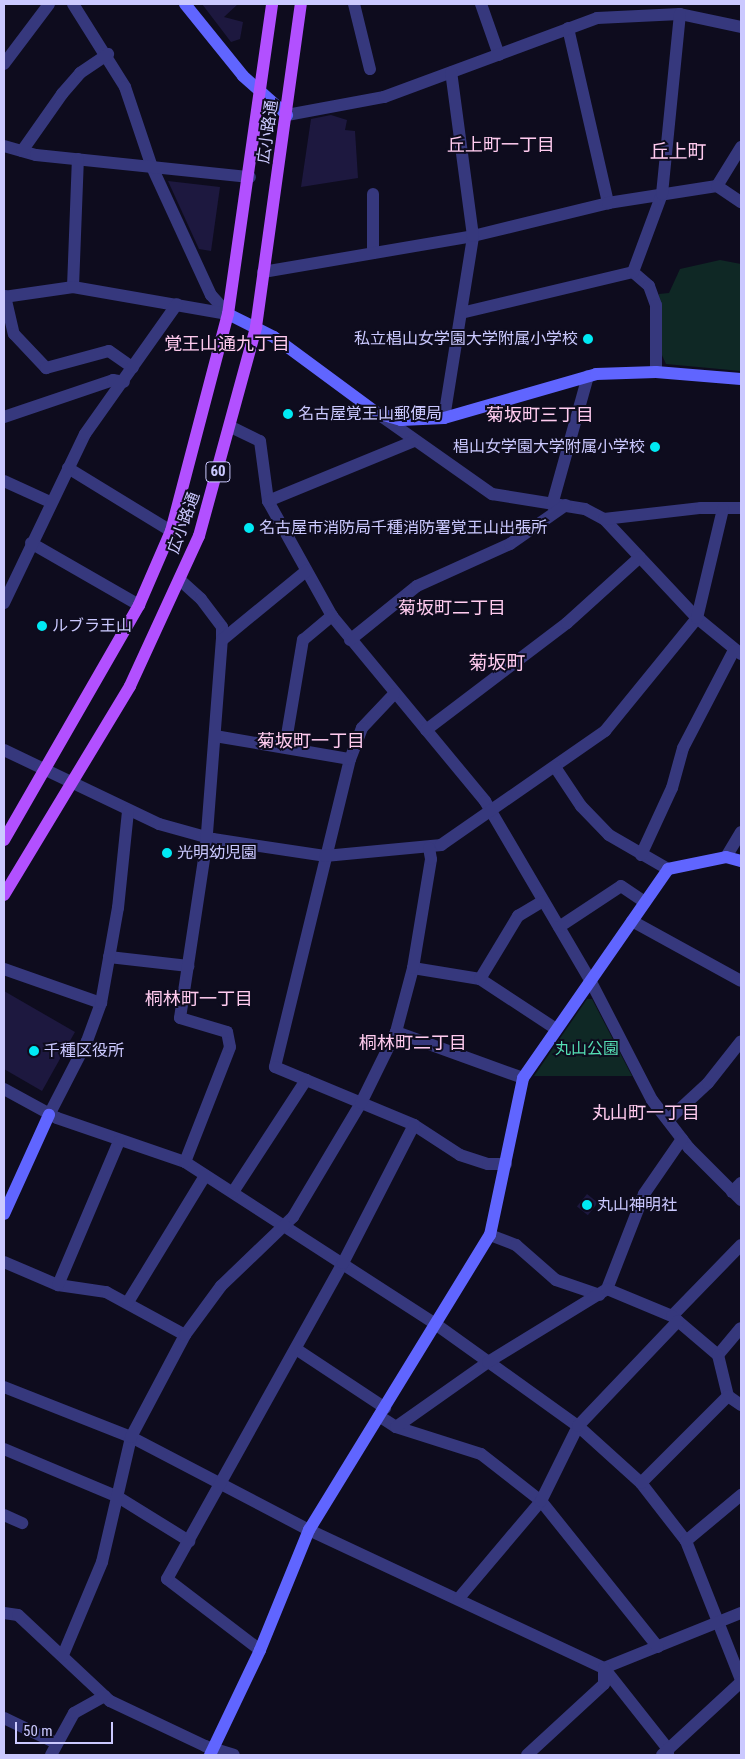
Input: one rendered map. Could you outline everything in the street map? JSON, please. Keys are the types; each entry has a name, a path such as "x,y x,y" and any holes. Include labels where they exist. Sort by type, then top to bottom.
{"main road":[{"name":"広小路通","path":"4,840 139,605 171,531 228,314 250,177 259,90 272,4"},
{"name":"広小路通","path":"4,896 130,686 199,536 231,427 256,327 301,4"}],"street":[{"path":"4,64 49,4"},
{"path":"73,4 108,54 125,87 152,167 211,295 228,314"},
{"path":"184,4 259,90 287,115 384,97 596,18 680,14 741,27"},
{"path":"354,4 370,69"},
{"path":"481,4 499,55"},
{"path":"634,272 662,194 680,14"},
{"path":"568,28 608,203"},
{"path":"22,151 62,94 80,73 108,54"},
{"path":"444,418 473,236 450,72"},
{"path":"4,146 22,151 78,160 250,177"},
{"path":"717,186 741,147"},
{"path":"74,287 78,160"},
{"path":"263,272 473,236 608,203 662,194 717,186 741,202"},
{"path":"373,194 373,253"},
{"path":"461,312 634,272"},
{"path":"634,272 649,286 656,305 656,372"},
{"path":"133,368 109,352 46,368 14,334 4,296 74,287 228,314 256,327 414,441 492,494 552,505 566,505 604,519 741,508"},
{"path":"4,603 30,543 85,434 124,382 176,304"},
{"path":"377,413 417,422 444,418 588,376 656,372 741,379"},
{"path":"552,505 588,376"},
{"path":"4,416 113,380 124,382"},
{"path":"231,427 260,441 268,501 332,616 490,809 590,980 652,1100 682,1139 737,1196 741,1183"},
{"path":"268,501 414,441"},
{"path":"68,468 171,531"},
{"path":"4,481 50,502"},
{"path":"350,640 417,586 510,544 566,505"},
{"path":"4,750 128,811 206,836 325,856 429,848 441,845 490,809 555,767 605,731 698,618 724,509"},
{"path":"604,519 698,618 738,652 683,748 672,788 641,855"},
{"path":"30,543 139,605"},
{"path":"426,730 567,623 640,557"},
{"path":"222,640 306,571"},
{"path":"180,580 201,599 222,627 206,836 180,1018 227,1032 230,1047 185,1162"},
{"path":"285,747 304,640 332,616"},
{"path":"394,694 362,728 350,759 275,1066 414,1125 460,1155 488,1164 506,1164"},
{"path":"215,736 350,759"},
{"path":"555,767 581,806 609,835 668,869 726,857 741,861"},
{"path":"4,1214 49,1115 87,1041 101,1003 110,957 128,811"},
{"path":"726,857 741,832"},
{"path":"63,1655 102,1562 131,1437 185,1335 222,1286 286,1224 361,1104 396,1032 413,968 431,859 429,848"},
{"path":"211,1752 260,1650 309,1530 490,1235 523,1078 668,869"},
{"path":"559,927 622,886 646,902"},
{"path":"480,979 518,916 543,901"},
{"path":"632,921 741,981"},
{"path":"110,957 188,966"},
{"path":"413,968 480,979 556,1029"},
{"path":"4,969 101,1003"},
{"path":"396,1032 523,1078"},
{"path":"668,1120 708,1083 741,1041"},
{"path":"233,1192 306,1080"},
{"path":"4,1089 49,1115 119,1141 185,1162 286,1224 434,1324 578,1426 641,1483 686,1540 720,1623 741,1681 666,1753 604,1668 459,1598 309,1530 131,1437 4,1387"},
{"path":"260,1650 167,1579 343,1263 414,1125"},
{"path":"396,1427 488,1362 603,1292 644,1194 682,1139"},
{"path":"58,1285 119,1141"},
{"path":"128,1302 205,1176"},
{"path":"490,1235 516,1245 556,1280 603,1292 675,1318 718,1355 728,1396 741,1405"},
{"path":"459,1598 541,1501 578,1426 741,1245"},
{"path":"4,1262 58,1285 106,1292 128,1302 185,1335"},
{"path":"718,1355 741,1328"},
{"path":"296,1349 382,1412 396,1427 481,1454 541,1501 658,1647"},
{"path":"641,1483 728,1396"},
{"path":"4,1449 118,1498 189,1541"},
{"path":"686,1540 741,1495"},
{"path":"4,1515 22,1523"},
{"path":"4,1613 18,1615 105,1696 211,1752 234,1755"},
{"path":"604,1668 741,1613"},
{"path":"527,1755 604,1684 604,1668"},
{"path":"51,1755 56,1743 74,1714 105,1696"},
{"path":"4,1718 56,1743"}],"green space":[{"path":"720,260 741,264 741,371 666,364 661,353 659,294 669,293 680,269"},
{"name":"丸山公園","path":"587,999 592,999 632,1076 534,1076"}],"building":[{"path":"202,4 238,4 224,17 243,22 240,39 231,42"},
{"path":"331,115 347,120 345,130 355,131 358,178 301,187 311,119"},
{"path":"168,181 220,187 211,251 199,249"},
{"name":"千種区役所","path":"4,991 75,1032 42,1091 4,1069"},
{"name":"丸山神明社","path":"587,1194 598,1203 588,1215 577,1206"}],"place":[{"name":"私立椙山女学園大学附属小学校","path":"588,339"},
{"name":"名古屋覚王山郵便局","path":"288,414"},
{"name":"椙山女学園大学附属小学校","path":"655,447"},
{"name":"名古屋市消防局千種消防署覚王山出張所","path":"249,528"},
{"name":"ルブラ王山","path":"42,626"},
{"name":"光明幼児園","path":"167,853"},
{"name":"千種区役所","path":"34,1051"},
{"name":"丸山神明社","path":"587,1205"}],"district":[{"name":"丘上町一丁目","path":"501,145"},
{"name":"丘上町","path":"678,152"},
{"name":"覚王山通九丁目","path":"227,344"},
{"name":"菊坂町三丁目","path":"540,415"},
{"name":"菊坂町二丁目","path":"452,608"},
{"name":"菊坂町","path":"497,663"},
{"name":"菊坂町一丁目","path":"311,741"},
{"name":"桐林町一丁目","path":"199,999"},
{"name":"桐林町二丁目","path":"413,1043"},
{"name":"丸山町一丁目","path":"646,1113"}]}
